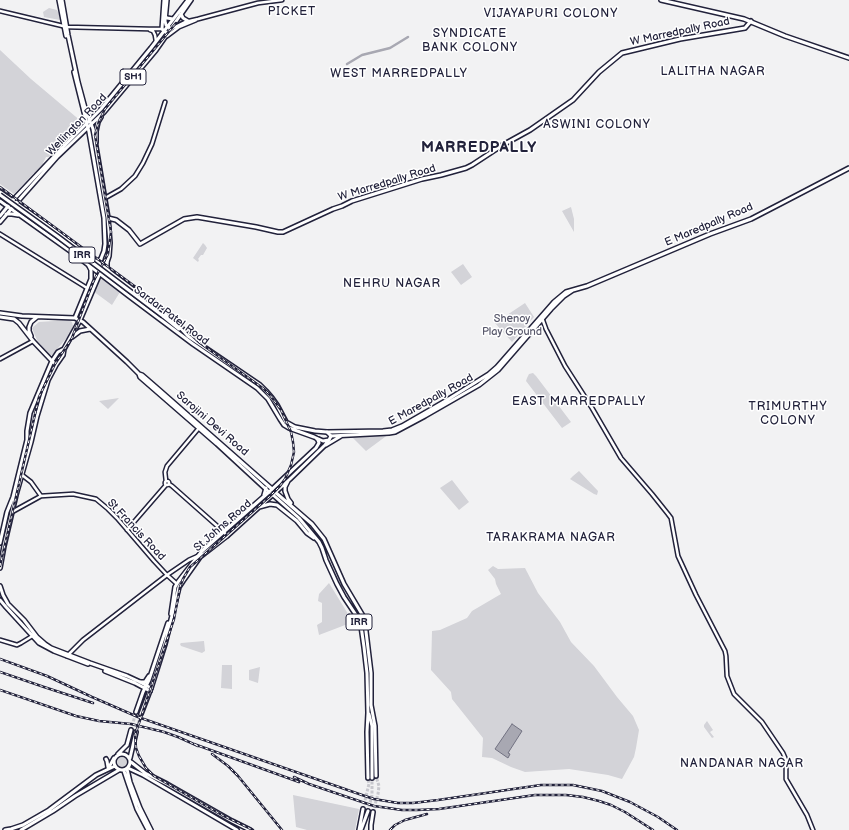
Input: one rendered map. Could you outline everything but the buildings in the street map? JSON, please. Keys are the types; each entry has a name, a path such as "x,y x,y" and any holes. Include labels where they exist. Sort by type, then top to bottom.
{"main road":[{"path":"0,543 7,512 31,442 48,380 56,364 63,355 64,349 80,320 109,256 110,243 108,218 96,142 92,124 85,108 78,82 60,0"},
{"path":"166,0 166,24 171,29"},
{"path":"166,0 163,30 168,34"},
{"name":"SH1","path":"0,216 101,109 188,0"},
{"name":"Wellington Road","path":"14,202 57,157 104,112 156,50 191,0"},
{"path":"661,0 751,21 849,58"},
{"path":"181,14 183,18 188,21"},
{"path":"165,16 167,18 173,18"},
{"name":"W Marredpally Road","path":"108,218 116,220 129,230 140,244 184,219 197,217 283,232 352,201 422,179 466,168 530,130 573,100 599,72 622,53 673,41 745,28 751,21"},
{"path":"66,27 75,77 88,127 104,218 104,251 96,270"},
{"path":"96,142 97,126 104,112"},
{"name":"E Maredpally Road","path":"326,432 383,431 398,428 489,374 524,338 563,294 570,290 587,286 710,234 751,219 849,168"},
{"name":"Sardar Patel Road","path":"0,195 14,202 60,234 155,306 177,324 188,336 266,391 286,422 295,427 326,432"},
{"name":"IRR","path":"0,195 88,259 188,336"},
{"path":"0,216 3,206 1,201"},
{"name":"Sardar Patel Road","path":"1,201 56,240 193,344 263,393 280,419 289,428 323,441 329,440"},
{"name":"SH1","path":"0,222 9,208"},
{"path":"6,214 12,214 24,218"},
{"path":"56,240 60,234"},
{"path":"95,261 101,259"},
{"path":"101,259 103,263 107,262"},
{"name":"IRR","path":"90,266 95,266 95,261"},
{"path":"107,262 109,272"},
{"path":"74,318 91,279 92,274 86,263"},
{"name":"IRR","path":"104,276 104,272 109,272"},
{"name":"Sarojini Devi Road","path":"0,313 74,318 80,320 139,374 140,377 199,427 271,492"},
{"path":"33,341 29,327 31,322 38,316"},
{"path":"0,317 14,319 20,323 33,341 56,364"},
{"name":"IRR","path":"163,317 181,334"},
{"path":"70,338 80,331 90,329"},
{"name":"E Maredpally Road","path":"331,436 389,433 399,430 489,377 506,362 524,338"},
{"path":"0,568 12,512 22,475 30,413 52,361 58,352 64,349"},
{"path":"326,432 331,436"},
{"path":"325,445 343,435"},
{"name":"St Johns Road","path":"141,714 165,644 180,587 199,557 208,544 224,532 263,497 290,479 325,445 331,436"},
{"name":"St Johns Road","path":"136,712 170,618 177,584 199,557 227,536 316,448 319,443 314,437"},
{"name":"IRR","path":"290,479 285,491 288,500 293,507"},
{"name":"IRR","path":"271,492 293,507 312,524 324,539 342,582 363,616 371,673 370,712 367,739 370,778"},
{"name":"IRR","path":"271,492 299,518 318,540 337,584 358,618 361,626 370,712"},
{"path":"258,507 270,504 277,505 318,540"},
{"path":"337,584 342,582"},
{"path":"0,586 8,604 24,620 34,635"},
{"path":"0,600 34,635 45,644 67,656 150,689"},
{"path":"67,656 127,676 140,682 146,687"},
{"path":"140,682 145,682 151,674"},
{"path":"370,712 375,726 376,776"},
{"path":"119,770 115,766 114,762 116,758 122,754 127,745 131,730"},
{"path":"136,732 130,760 126,769 128,783 137,809 148,830"},
{"path":"107,769 116,756 127,745"},
{"path":"122,754 127,755 130,760 145,773 250,830"},
{"path":"106,759 108,763 107,769"},
{"path":"5,830 17,829 49,810 96,775 115,766"},
{"path":"126,769 140,808 151,830"},
{"path":"21,830 96,783 119,770 126,769 143,775 237,830"},
{"path":"91,779 96,783"},
{"path":"361,829 363,810"},
{"path":"361,829 368,811"},
{"path":"361,829 371,829 373,812"}],"street":[{"path":"171,29 188,21 258,4 282,0"},
{"path":"0,11 66,27 163,30"},
{"path":"165,38 179,27 198,19"},
{"path":"149,29 155,35 156,41"},
{"path":"105,198 121,188 135,176 152,144 165,102"},
{"path":"0,234 87,288"},
{"path":"542,318 565,366 592,408 621,458 671,518 678,556 725,651 728,676 734,694 762,722 783,753 786,760 786,779 807,815 813,830"},
{"path":"0,359 33,341"},
{"path":"199,427 167,466 165,472 167,483 227,536"},
{"path":"22,475 32,482 41,496"},
{"path":"127,530 167,483"},
{"name":"St Francis Road","path":"12,512 41,496 73,494 96,499 108,509 167,575 177,584"},
{"path":"67,656 83,640 167,575 189,560 199,557"},
{"path":"0,640 17,645 34,635"}],"green space":[{"path":"49,8 57,10 60,20 44,17 43,12"},
{"path":"164,35 165,36 94,120"},
{"path":"0,50 31,79 82,122 49,157 46,157 43,163 44,164 14,194 0,184"},
{"path":"571,207 574,219 574,232 562,211"},
{"path":"203,243 207,248 203,255 201,255 198,259 198,262 193,258"},
{"path":"463,264 472,277 461,285 451,272"},
{"path":"101,278 120,292 112,305 93,291"},
{"name":"Shenoy Play Ground","path":"525,303 534,317 512,342 495,323"},
{"path":"69,320 72,322 73,326 70,334 52,355 49,355 37,340 32,328 39,322"},
{"path":"533,373 571,422 562,428 526,381 529,374"},
{"path":"119,398 108,409 99,401"},
{"path":"389,434 366,451 352,437"},
{"path":"579,471 598,491 597,495 570,479"},
{"path":"452,480 469,502 459,510 440,488"},
{"path":"493,566 498,569 525,568 538,593 560,622 571,642 594,666 633,716 639,730 636,748 634,757 622,779 608,775 569,769 525,772 492,758 482,757 483,738 452,699 451,692 431,670 432,631 440,630 467,618 472,611 501,594 495,579 488,570"},
{"path":"329,583 353,622 319,635 317,625 322,622 322,603 318,601 319,594"},
{"path":"204,641 205,651 202,653 181,646 180,644 181,643"},
{"path":"222,665 232,665 232,689 221,688"},
{"path":"260,667 258,683 249,680 249,670"},
{"path":"707,721 713,730 710,732 714,737 712,738 704,727"},
{"path":"121,757 125,757 127,758 127,766 121,767 118,764 118,760"},
{"path":"293,795 359,809 355,830 307,830 296,827"}],"shaded area":[{"path":"512,724 522,731 508,753 510,754 508,758 495,749"}],"waterway":[{"path":"347,64 362,55 390,48 408,37"}],"tunnel":[{"path":"131,730 136,712"},
{"path":"136,732 141,714"},
{"path":"373,812 379,786 376,776"},
{"path":"363,809 369,784 368,778"},
{"path":"368,811 372,795 372,778"}],"railway":[{"path":"0,566 39,397 55,364 72,338 93,282 108,254 111,232 95,135 99,121 105,109 176,23"},
{"path":"0,187 156,302 200,343 264,389 281,410 291,432 294,452 291,465 280,486 190,567 183,579 174,619 135,735 136,748 139,756 146,768 154,776 222,815 253,830"},
{"path":"0,659 47,676 138,717 374,799 398,803 413,803 541,785 573,785 602,791 630,802 658,817 677,830"},
{"path":"0,672 93,703"},
{"path":"0,690 76,716 99,721 131,724 164,732 198,746"},
{"path":"194,744 299,782"},
{"path":"212,754 238,776 282,830"},
{"path":"294,777 309,784 374,806 402,810 439,809 535,795 566,795 583,797 611,805 653,830"},
{"path":"390,830 395,825 405,820 427,814"}],"district":[{"name":"PICKET","path":"292,12"},
{"name":"VIJAYAPURI COLONY","path":"551,14"},
{"name":"SYNDICATE BANK COLONY","path":"470,41"},
{"name":"LALITHA NAGAR","path":"713,72"},
{"name":"WEST MARREDPALLY","path":"399,74"},
{"name":"ASWINI COLONY","path":"597,125"},
{"name":"MARREDPALLY","path":"479,148"},
{"name":"NEHRU NAGAR","path":"392,284"},
{"name":"EAST MARREDPALLY","path":"579,402"},
{"name":"TRIMURTHY COLONY","path":"788,414"},
{"name":"TARAKRAMA NAGAR","path":"551,538"},
{"name":"NANDANAR NAGAR","path":"742,764"}]}
